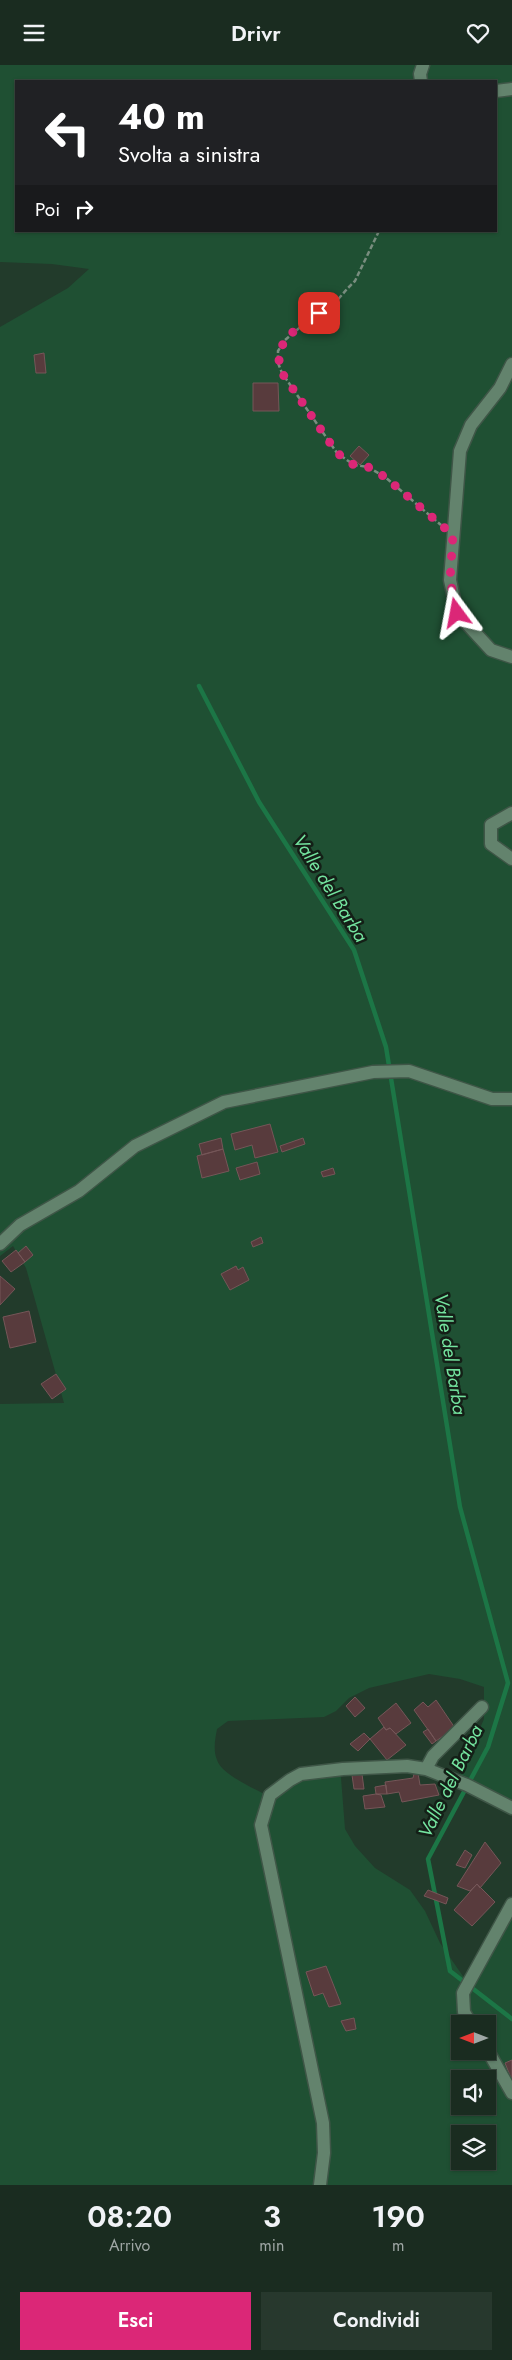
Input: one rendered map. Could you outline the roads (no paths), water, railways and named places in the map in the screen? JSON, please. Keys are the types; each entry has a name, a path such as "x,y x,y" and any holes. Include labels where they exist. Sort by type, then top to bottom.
{"street":[{"path":"422,80 420,74 423,65"},
{"path":"497,91 512,89"},
{"path":"512,364 500,388 471,425 460,451 450,580 457,613 491,650 512,657"},
{"path":"512,813 491,825 491,844 512,859"},
{"path":"0,1244 20,1225 79,1191 136,1146 224,1102 373,1072 409,1071 492,1099 512,1099"},
{"path":"426,1769 433,1756 482,1707"},
{"path":"320,2185 324,2153 323,2123 261,1825 270,1795 301,1774 407,1765 426,1769 462,1783 512,1808"},
{"path":"466,2015 463,1993 512,1904"},
{"path":"493,2060 512,2093"}],"waterway":[{"name":"Valle del Barba","path":"199,686 259,802 354,950 386,1047 460,1507 508,1683 488,1747 428,1859 450,1971 512,2019"}]}
